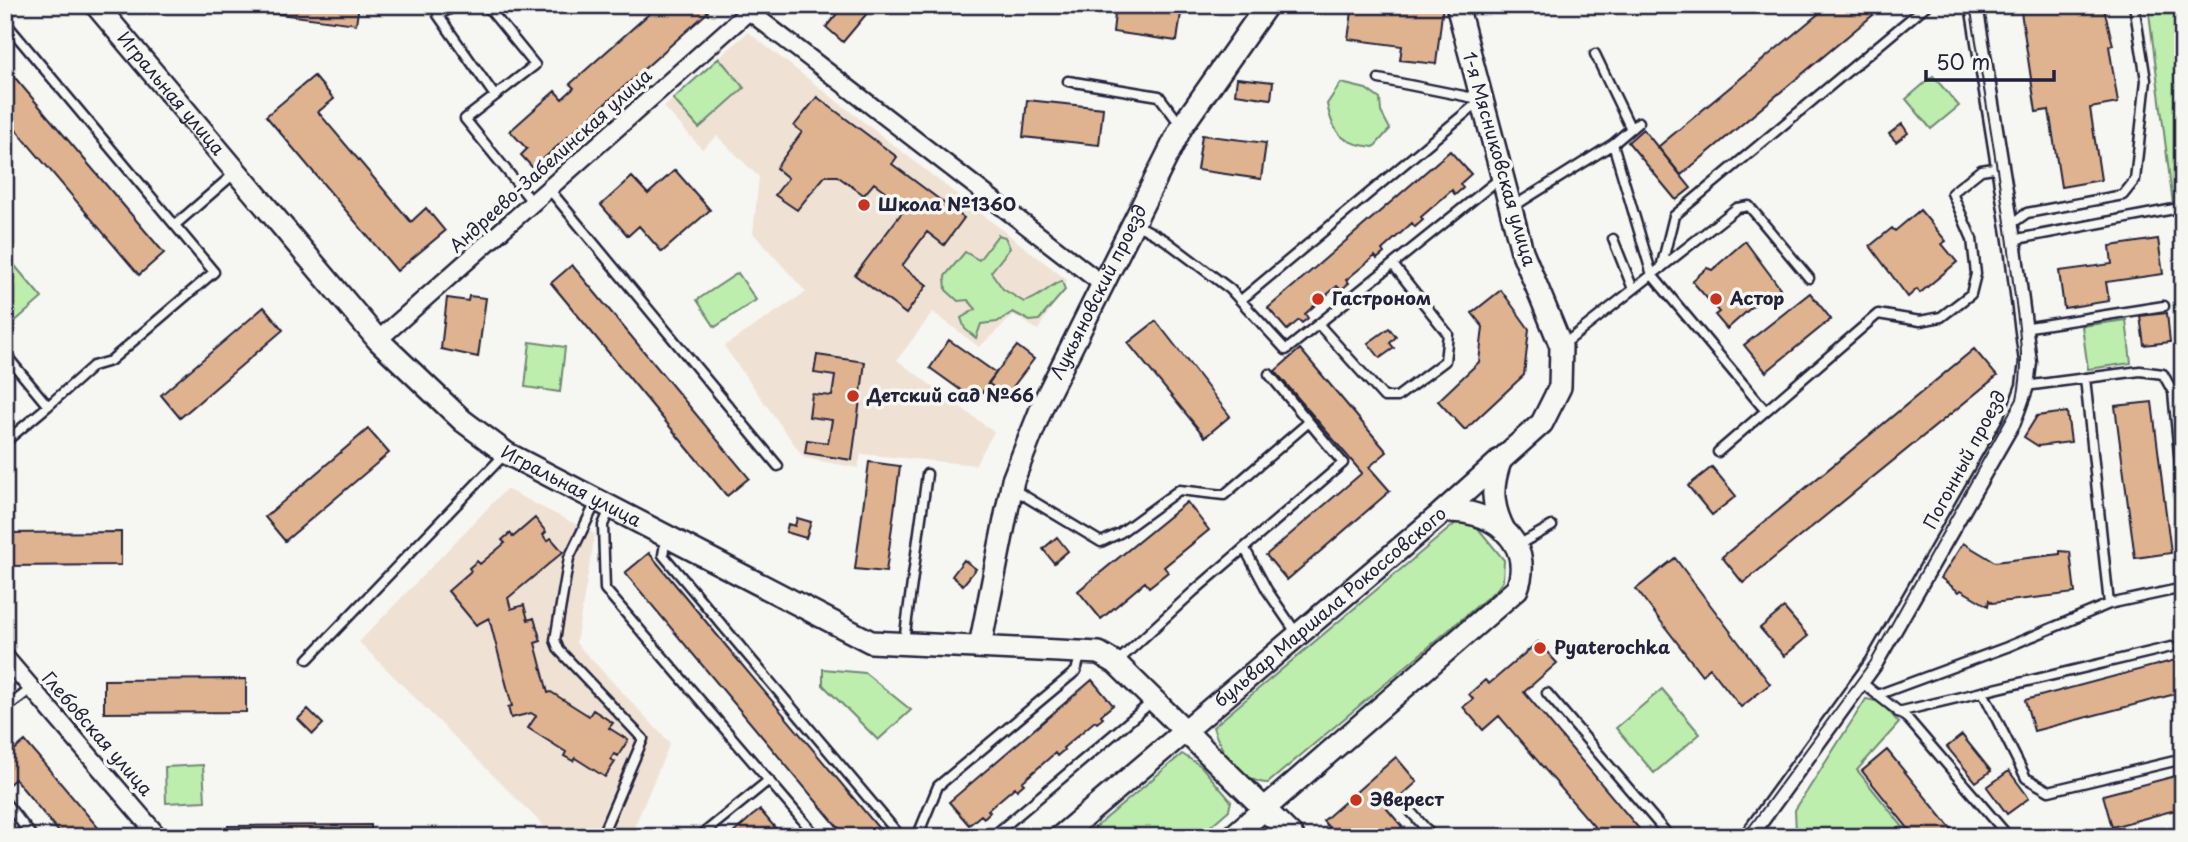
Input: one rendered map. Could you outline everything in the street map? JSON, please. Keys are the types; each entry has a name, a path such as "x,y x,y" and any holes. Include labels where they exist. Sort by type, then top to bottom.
{"street":[{"name":"Игральная улица","path":"96,5 378,340 463,421 506,453 871,642 1082,650 1099,653 1116,663 1183,731"},
{"name":"Лукьяновский проезд","path":"980,646 1011,488 1044,402 1182,126 1267,5"},
{"name":"1-я Мясниковская улица","path":"1443,512 1542,423 1560,387 1561,346 1522,251 1457,5"},
{"name":"Погонный проезд","path":"1756,834 1861,682 2012,422 2025,386 2028,362 2024,328 1974,5"},
{"name":"Андреево-Забелинская улица","path":"378,340 749,7 1102,284"},
{"path":"1232,837 1517,589 1522,565 1493,503 1493,490 1501,459"},
{"name":"бульвар Маршала Рокоссовского","path":"1060,837 1443,512 1478,513 1509,538"},
{"name":"Глебовская улица","path":"5,657 159,837"},
{"path":"1183,731 1293,837"}],"lane":[{"path":"457,5 438,15 495,96"},
{"path":"486,5 535,65 465,120 533,203"},
{"path":"1661,268 1674,216 1927,5"},
{"path":"2011,232 2026,213 2123,195 2131,189 2135,180 2146,80 2134,5"},
{"path":"5,22 214,272 110,361 93,366 5,442"},
{"path":"1595,54 1630,129"},
{"path":"1379,79 1482,99"},
{"path":"1068,81 1159,96 1182,126"},
{"path":"1241,300 1482,99"},
{"path":"1511,208 1613,144 1639,122"},
{"path":"1613,144 1652,275 1765,410"},
{"path":"1718,452 1878,314 1920,321 1941,317 1971,293 1976,274 1972,239 1952,193 1982,170 2000,167"},
{"path":"175,225 236,172"},
{"path":"1134,223 1165,240 1241,300 1286,350 1320,326 1503,176"},
{"path":"549,189 778,466"},
{"path":"1561,346 1737,208 1749,206 1809,278"},
{"path":"2011,232 2174,209"},
{"path":"1613,239 1633,289"},
{"path":"1320,326 1384,397 1398,397 1445,361 1448,334 1394,266"},
{"path":"2024,328 2164,306"},
{"path":"5,354 48,406"},
{"path":"2025,386 2140,371 2163,374 2173,392 2183,495"},
{"path":"1116,663 1343,463 1269,374"},
{"path":"2085,378 2109,604"},
{"path":"1011,488 1101,542 1120,533 1179,490 1224,495 1309,422"},
{"path":"308,659 506,453"},
{"path":"904,644 927,474"},
{"path":"603,505 606,589 817,837"},
{"path":"601,837 643,738 559,650 555,640 569,558 603,505"},
{"path":"1509,538 1552,526"},
{"path":"667,538 663,555 901,837"},
{"path":"1245,549 1276,605 1297,634"},
{"path":"1877,695 2007,647 2109,604 2183,588"},
{"path":"1898,712 1984,694 2171,648"},
{"path":"917,837 938,786 1076,671 1082,650"},
{"path":"1861,682 1898,712 2009,837"},
{"path":"5,709 32,688"},
{"path":"1547,693 1670,837"},
{"path":"1984,694 2026,778 2049,791 2183,758"},
{"path":"992,837 1153,701"},
{"path":"699,837 769,780"},
{"path":"5,802 33,837"},
{"path":"1411,812 1433,837"}],"shaded area":[{"name":"Школа №1360","path":"748,32 1067,280 1038,330 1014,315 979,347 933,312 897,360 994,432 975,465 861,454 858,468 804,458 724,346 806,292 753,233 759,177 717,136 702,149 664,107"},
{"path":"506,489 595,534 576,643 670,743 630,837 555,837 359,642"}],"green space":[{"path":"2148,5 2183,5 2183,282 2178,244"},
{"path":"719,58 744,88 699,128 673,99"},
{"path":"1933,76 1959,106 1931,129 1906,99"},
{"path":"1341,83 1366,89 1380,99 1381,112 1390,129 1374,147 1347,140 1336,130 1327,104"},
{"path":"998,235 1005,237 1010,248 991,272 1003,289 1024,302 1062,281 1065,290 1039,320 1030,321 1013,312 997,322 981,324 976,338 965,329 961,318 976,309 968,300 958,301 946,290 945,276 965,252 979,260"},
{"path":"5,254 42,298 5,330"},
{"path":"738,273 756,300 715,327 697,300"},
{"path":"2126,320 2131,363 2088,369 2082,326"},
{"path":"530,342 565,347 560,392 525,387"},
{"path":"1457,522 1477,527 1504,560 1503,581 1496,590 1268,783 1258,782 1233,764 1213,727"},
{"path":"823,669 865,673 911,710 878,740 823,685"},
{"path":"1662,689 1700,734 1654,773 1616,728"},
{"path":"1866,699 1881,702 1899,723 1857,770 1911,837 1801,837 1796,831 1795,810"},
{"path":"1182,754 1201,766 1231,801 1229,810 1198,837 1084,837"},
{"path":"203,765 205,801 166,803 165,767"}],"building":[{"path":"210,5 359,5 356,24"},
{"path":"641,5 700,5 708,12 533,168 521,155 527,149 510,131 555,91 562,99 574,88 570,84 651,12"},
{"path":"844,5 874,5 843,42 826,27"},
{"path":"1116,5 1182,6 1177,41 1113,32"},
{"path":"1353,5 1443,5 1436,64 1400,60 1402,46 1348,39"},
{"path":"1606,5 1635,5 1635,8 1608,14"},
{"path":"1829,5 1885,5 1681,175 1658,147"},
{"path":"2020,5 2103,5 2113,45 2109,46 2118,103 2090,108 2101,180 2061,187 2049,110 2036,112"},
{"path":"5,66 164,253 139,275 5,117"},
{"path":"314,76 334,99 318,112 411,222 426,208 445,231 397,271 266,116"},
{"path":"1237,78 1273,82 1271,99 1235,94"},
{"path":"817,97 897,157 892,164 964,218 944,245 927,232 902,266 927,285 906,314 855,275 906,207 874,183 864,195 837,176 825,176 797,210 775,195 788,178 776,168 802,132 794,126"},
{"path":"1027,100 1103,108 1099,145 1023,137"},
{"path":"1902,124 1908,133 1896,142 1889,134"},
{"path":"1643,129 1691,188 1676,200 1628,142"},
{"path":"1202,135 1266,143 1261,179 1197,170"},
{"path":"1450,151 1471,174 1460,184 1463,188 1455,195 1452,190 1421,217 1423,220 1415,227 1412,223 1382,250 1384,253 1377,259 1375,256 1346,280 1349,283 1341,290 1337,286 1305,314 1308,318 1302,323 1299,320 1287,330 1268,308"},
{"path":"675,170 710,210 662,252 639,226 628,236 601,205 632,177 648,194"},
{"path":"1920,210 1946,241 1942,244 1957,262 1920,293 1917,289 1908,297 1870,246 1892,228 1895,231"},
{"path":"2158,239 2163,274 2106,282 2109,301 2064,308 2059,271 2112,264 2110,246"},
{"path":"1745,241 1780,288 1764,301 1762,298 1727,329 1715,315 1719,312 1692,281 1707,268 1712,270"},
{"path":"572,265 749,478 727,496 551,283"},
{"path":"1501,290 1529,329 1524,375 1465,430 1438,401 1479,362 1483,327 1472,313"},
{"path":"1810,293 1831,319 1766,372 1744,345"},
{"path":"469,296 486,298 478,357 441,349 447,298 468,301"},
{"path":"264,307 283,330 180,418 161,395"},
{"path":"2167,313 2170,342 2144,345 2140,316"},
{"path":"1156,321 1230,416 1205,437 1128,343"},
{"path":"1389,328 1396,337 1390,343 1394,348 1380,358 1368,343"},
{"path":"949,340 996,373 976,401 930,368"},
{"path":"1017,346 1034,359 1006,396 988,383"},
{"path":"1300,349 1387,452 1369,467 1390,491 1287,580 1266,555 1362,473 1275,371"},
{"path":"1974,349 1997,376 1743,583 1722,557"},
{"path":"817,355 865,362 852,460 805,453 807,440 828,443 832,420 809,417 812,394 832,396 835,376 814,373"},
{"path":"2152,402 2171,553 2135,558 2115,406"},
{"path":"2067,412 2071,442 2038,446 2024,437 2037,416"},
{"path":"368,429 389,453 285,541 265,517"},
{"path":"869,462 900,466 886,572 855,569"},
{"path":"1712,467 1736,496 1712,515 1688,486"},
{"path":"1187,502 1209,530 1164,567 1168,572 1149,587 1145,582 1101,619 1078,591"},
{"path":"535,518 546,532 543,535 547,541 551,538 563,552 508,598 511,609 524,605 528,620 534,618 541,641 535,643 548,693 551,692 589,716 593,710 613,723 609,728 628,740 618,756 614,754 611,759 615,762 605,777 575,758 573,761 564,756 566,752 528,728 536,716 531,713 511,718 508,707 512,706 489,618 476,625 448,591 471,571 469,568 477,561 480,564 505,543 502,540 510,533 513,537"},
{"path":"797,518 811,522 806,538 786,532 788,524 795,526"},
{"path":"121,532 121,565 5,566 5,533"},
{"path":"1057,537 1068,551 1054,563 1043,549"},
{"path":"1963,543 1995,562 2060,554 2060,551 2070,552 2075,593 1992,603 1989,600 1988,606 1961,590 1959,592 1941,578"},
{"path":"649,553 886,837 846,837 625,573"},
{"path":"1675,558 1770,684 1741,707 1710,668 1702,675 1636,589"},
{"path":"964,560 976,569 963,585 952,576"},
{"path":"1784,608 1808,636 1784,656 1760,628"},
{"path":"1538,642 1557,663 1524,692 1646,837 1603,837 1499,716 1483,730 1463,707 1473,699 1469,694 1485,680 1489,684"},
{"path":"2183,658 2183,692 2034,731 2025,700"},
{"path":"246,679 246,712 104,713 104,680"},
{"path":"1092,680 1113,705 1101,715 1103,718 1097,723 1095,721 1057,756 1055,753 1022,782 1024,784 1017,790 1015,787 988,810 990,812 984,818 981,815 969,825 949,802"},
{"path":"308,709 323,724 313,734 298,719"},
{"path":"1962,735 1991,771 1976,782 1947,747"},
{"path":"25,741 106,837 63,837 15,779 7,786 5,758"},
{"path":"1887,750 1958,837 1915,837 1862,771"},
{"path":"1396,757 1417,782 1387,809 1411,837 1367,837 1362,831 1355,837 1337,837 1323,821"},
{"path":"2009,771 2029,798 2007,814 1987,787"},
{"path":"2183,774 2183,808 2112,827 2103,795"},
{"path":"760,810 783,837 729,837 752,816"},
{"path":"371,825 371,837 228,837 228,826"}],"tram line":[{"path":"1742,837 1871,661 2017,399 2021,370 2019,326 1999,178 1970,5"}],"place":[{"name":"Школа №1360","path":"864,205"},
{"name":"Гастроном","path":"1318,299"},
{"name":"Астор","path":"1716,299"},
{"name":"Детский сад №66","path":"853,396"},
{"name":"Pyaterochka","path":"1540,648"},
{"name":"Эверест","path":"1356,800"}]}
